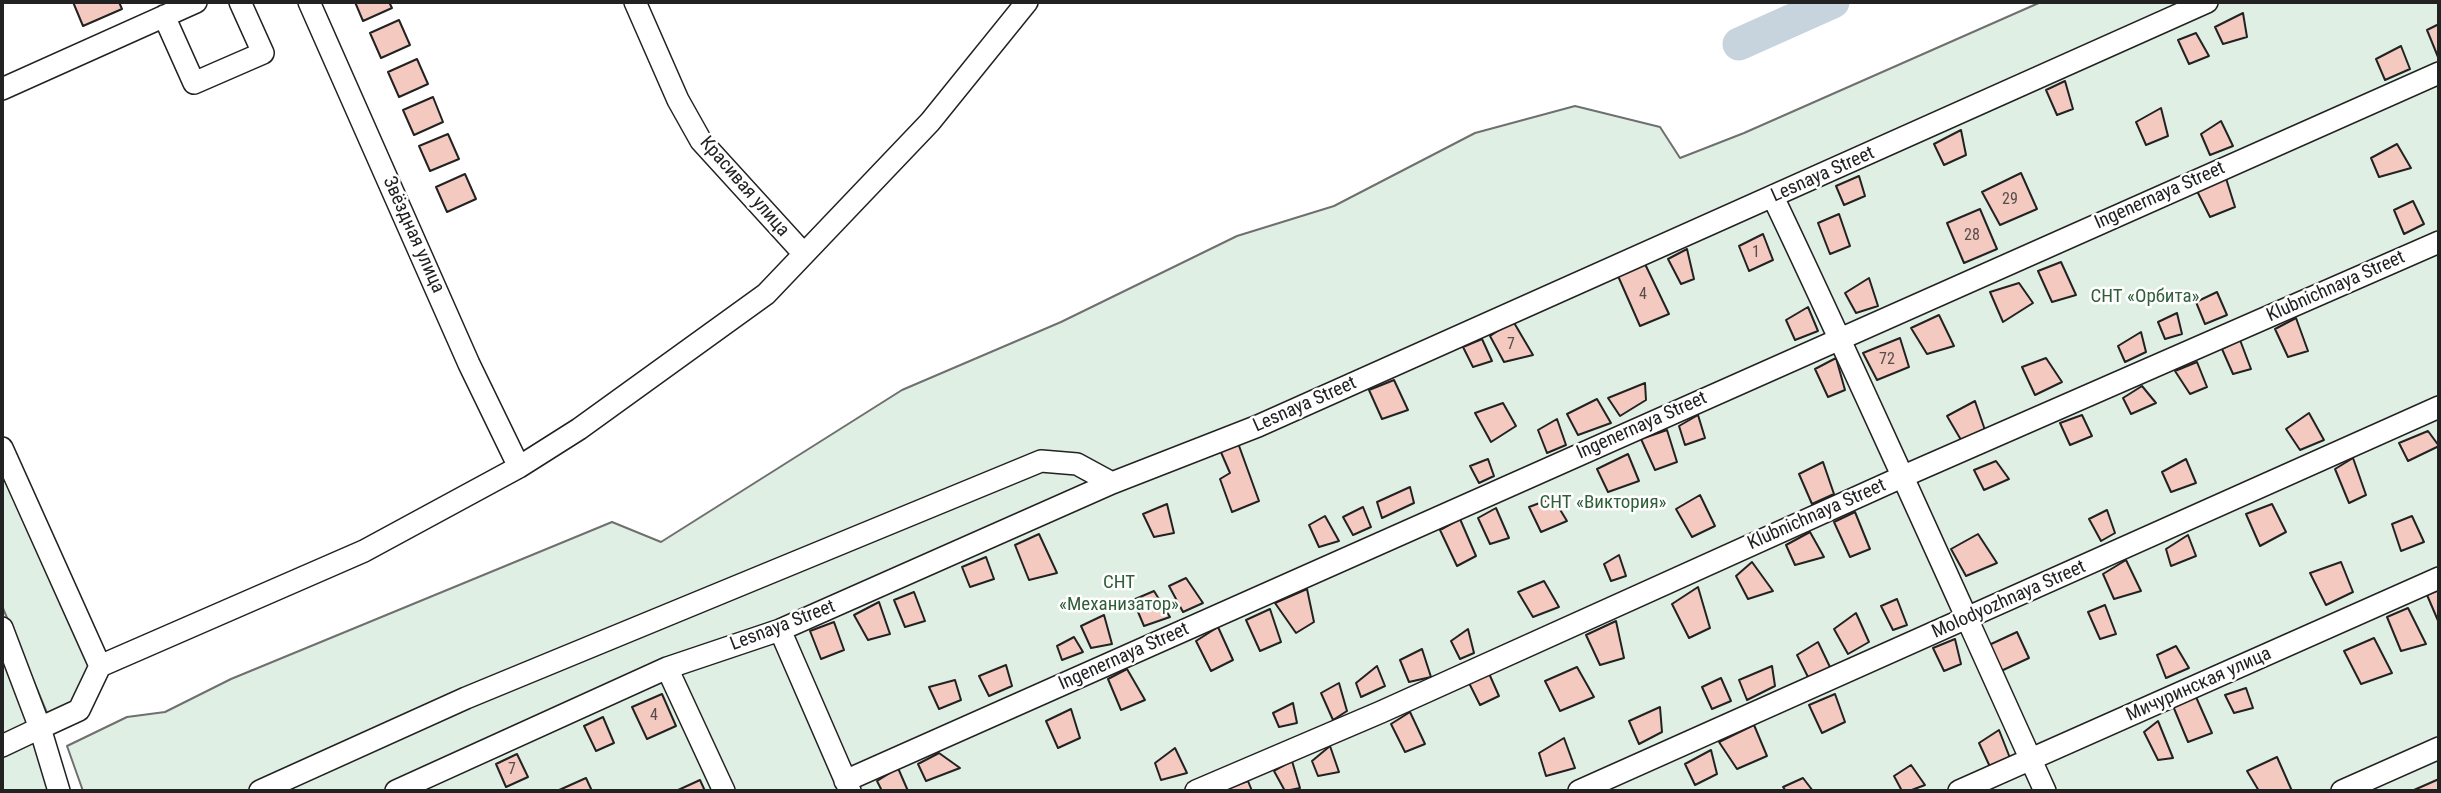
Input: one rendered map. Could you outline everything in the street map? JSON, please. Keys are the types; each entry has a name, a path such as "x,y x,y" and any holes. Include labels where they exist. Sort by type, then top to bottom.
{"street":[{"path":"2,89 196,2"},
{"path":"164,16 194,83 263,53 240,2"},
{"name":"Звёздная улица","path":"309,2 469,364 519,467"},
{"name":"Красивая улица","path":"635,2 678,100 701,141 737,184 804,254"},
{"path":"2,746 79,710 100,666 365,551 519,467 579,429 766,294 930,122 1027,2"},
{"name":"Lesnaya Street","path":"396,791 667,668 780,630 1112,483 1258,426 2207,2"},
{"name":"Ingenernaya Street","path":"848,786 1840,338 2439,73"},
{"path":"1773,197 1904,476 2045,791"},
{"name":"Klubnichnaya Street","path":"1196,791 1394,706 1904,476 2439,242"},
{"name":"Molodyozhnaya Street","path":"1578,791 2439,407"},
{"path":"2,449 100,666"},
{"path":"260,791 466,698 1041,461 1077,464 1112,483"},
{"name":"Мичуринская улица","path":"1959,791 2439,579"},
{"path":"2,628 40,728 59,791"},
{"path":"780,630 848,786"},
{"path":"667,668 724,791"},
{"path":"2342,791 2439,748"}],"green space":[{"path":"2041,2 2439,2 2439,791 83,791 67,746 127,717 165,712 231,679 612,522 661,542 902,390 1061,322 1237,236 1334,206 1475,133 1575,106 1660,127 1680,158 1744,133"},
{"path":"2,460 102,683 50,720 2,606"},
{"path":"2,630 60,791 2,791"}],"building":[{"path":"73,2 119,2 122,9 83,26"},
{"path":"355,2 389,2 392,8 363,21"},
{"path":"2243,13 2247,37 2223,44 2215,27"},
{"path":"399,20 410,45 381,58 370,33"},
{"path":"2439,24 2439,56 2438,57 2427,30"},
{"path":"2196,33 2209,56 2189,64 2178,40"},
{"path":"2401,46 2410,69 2385,80 2376,59"},
{"path":"417,59 428,84 399,97 388,72"},
{"path":"2065,81 2073,109 2057,115 2046,90"},
{"path":"433,97 443,122 414,135 403,110"},
{"path":"2161,108 2168,136 2146,145 2136,122"},
{"path":"2221,121 2233,146 2210,155 2201,134"},
{"path":"1961,130 1966,155 1944,165 1934,144"},
{"path":"448,134 459,159 430,171 419,146"},
{"path":"2397,144 2411,168 2379,177 2371,158"},
{"path":"2224,172 2235,207 2210,217 2195,187"},
{"path":"2021,173 2037,209 2000,225 1982,192"},
{"path":"465,174 476,199 447,212 436,187"},
{"path":"1859,176 1865,196 1844,205 1836,186"},
{"path":"2413,201 2424,224 2404,234 2394,210"},
{"path":"1980,209 1997,249 1964,263 1947,223"},
{"path":"1839,214 1850,246 1830,254 1818,223"},
{"path":"1763,234 1773,260 1749,271 1739,246"},
{"path":"1687,249 1694,279 1681,284 1668,259"},
{"path":"2061,262 2076,295 2052,302 2038,271"},
{"path":"1645,264 1669,314 1640,326 1618,276"},
{"path":"1869,278 1878,306 1856,313 1845,293"},
{"path":"2019,283 2033,303 2003,322 1990,292"},
{"path":"2217,292 2227,315 2205,324 2196,302"},
{"path":"1808,307 1818,331 1795,340 1786,320"},
{"path":"2177,313 2182,334 2165,339 2158,322"},
{"path":"1939,315 1954,346 1927,354 1911,328"},
{"path":"2296,318 2308,351 2288,357 2275,329"},
{"path":"1513,321 1533,355 1504,362 1490,336"},
{"path":"2141,332 2146,352 2125,362 2118,346"},
{"path":"1900,338 1909,367 1877,380 1863,353"},
{"path":"1482,339 1492,361 1473,367 1463,347"},
{"path":"2240,340 2251,369 2233,374 2222,349"},
{"path":"1836,358 1845,390 1828,397 1815,369"},
{"path":"2046,358 2062,382 2035,395 2022,367"},
{"path":"2197,362 2207,387 2190,394 2175,371"},
{"path":"1394,380 1408,410 1382,419 1369,390"},
{"path":"1645,383 1646,400 1620,416 1608,398"},
{"path":"2142,386 2156,403 2131,414 2123,398"},
{"path":"1597,399 1611,423 1578,435 1567,414"},
{"path":"1975,401 1986,433 1964,445 1947,416"},
{"path":"1503,403 1516,426 1491,442 1475,413"},
{"path":"2309,413 2324,440 2300,450 2286,429"},
{"path":"1698,415 1705,438 1685,445 1679,426"},
{"path":"2082,415 2092,436 2070,445 2060,423"},
{"path":"1557,419 1566,445 1547,453 1538,430"},
{"path":"1667,430 1677,462 1655,470 1641,439"},
{"path":"2428,431 2439,446 2408,461 2399,443"},
{"path":"1238,443 1259,501 1232,512 1220,479 1230,473 1220,450"},
{"path":"1628,454 1639,481 1608,492 1597,469"},
{"path":"2353,458 2366,495 2349,503 2335,469"},
{"path":"1488,459 1494,476 1479,483 1470,466"},
{"path":"2186,459 2196,483 2171,492 2162,472"},
{"path":"1996,461 2009,479 1984,490 1974,470"},
{"path":"1823,462 1834,494 1812,504 1799,474"},
{"path":"1410,487 1414,503 1382,518 1377,502"},
{"path":"1700,495 1715,526 1692,537 1676,509"},
{"path":"1553,498 1567,521 1541,532 1529,507"},
{"path":"1167,504 1174,533 1154,537 1143,514"},
{"path":"2272,504 2286,532 2260,546 2246,514"},
{"path":"1363,507 1371,527 1353,535 1343,517"},
{"path":"1496,508 1509,538 1490,544 1478,518"},
{"path":"2107,510 2115,533 2101,541 2089,519"},
{"path":"1855,512 1870,549 1850,557 1834,522"},
{"path":"1325,516 1339,541 1319,547 1309,525"},
{"path":"2412,516 2424,542 2401,551 2392,524"},
{"path":"1460,519 1476,556 1457,566 1440,530"},
{"path":"1810,532 1824,557 1795,565 1786,545"},
{"path":"1039,534 1057,573 1029,580 1015,545"},
{"path":"1978,534 1997,563 1966,576 1951,549"},
{"path":"2188,535 2196,556 2171,566 2166,549"},
{"path":"1619,555 1626,576 1611,581 1604,564"},
{"path":"986,557 994,579 970,587 962,567"},
{"path":"2126,560 2141,591 2114,599 2103,574"},
{"path":"1752,562 1773,591 1748,599 1736,576"},
{"path":"2341,562 2353,592 2326,605 2310,573"},
{"path":"1186,578 1203,603 1183,612 1169,586"},
{"path":"1544,581 1559,607 1533,617 1518,592"},
{"path":"1698,587 1710,628 1689,638 1672,604"},
{"path":"1307,589 1314,622 1296,633 1275,603"},
{"path":"2439,590 2439,623 2427,595"},
{"path":"1154,591 1170,617 1144,626 1133,600"},
{"path":"914,592 925,621 905,627 894,600"},
{"path":"1897,599 1907,625 1893,630 1881,606"},
{"path":"879,602 890,634 868,640 854,615"},
{"path":"2105,605 2116,634 2100,639 2088,612"},
{"path":"2408,608 2426,644 2401,651 2387,617"},
{"path":"1270,609 1281,642 1260,651 1246,620"},
{"path":"1856,613 1869,642 1848,654 1834,629"},
{"path":"1104,615 1112,644 1091,648 1081,626"},
{"path":"1616,621 1624,658 1600,665 1586,635"},
{"path":"834,622 844,650 821,659 810,631"},
{"path":"1218,627 1233,660 1211,671 1196,641"},
{"path":"1468,629 1474,653 1460,659 1451,641"},
{"path":"2017,632 2029,658 2001,671 1989,645"},
{"path":"1074,637 1083,652 1062,660 1057,646"},
{"path":"2374,638 2392,673 2361,684 2344,651"},
{"path":"1955,639 1961,664 1944,671 1933,648"},
{"path":"1818,642 1830,667 1809,679 1797,655"},
{"path":"2176,646 2189,668 2166,678 2157,655"},
{"path":"1422,649 1431,677 1409,682 1400,660"},
{"path":"1006,665 1012,686 989,696 979,676"},
{"path":"1377,666 1385,686 1361,697 1356,683"},
{"path":"1772,666 1775,686 1747,700 1739,680"},
{"path":"1577,667 1594,697 1560,711 1545,681"},
{"path":"1127,669 1145,700 1121,710 1108,679"},
{"path":"1487,669 1499,696 1480,705 1467,679"},
{"path":"1721,678 1731,701 1712,709 1702,687"},
{"path":"955,680 961,700 939,709 929,687"},
{"path":"1339,683 1347,711 1333,720 1321,693"},
{"path":"2246,688 2253,708 2234,713 2225,695"},
{"path":"662,694 676,726 647,739 632,707"},
{"path":"1835,694 1845,722 1822,733 1809,705"},
{"path":"2196,697 2212,733 2188,742 2173,706"},
{"path":"1293,703 1297,723 1279,727 1273,713"},
{"path":"1660,707 1662,732 1639,744 1629,721"},
{"path":"1071,709 1080,738 1058,748 1046,721"},
{"path":"1410,712 1425,744 1405,752 1391,724"},
{"path":"603,717 614,743 596,751 584,726"},
{"path":"2158,721 2173,758 2158,760 2144,732"},
{"path":"1754,725 1767,756 1737,769 1719,742"},
{"path":"1999,730 2010,758 1991,769 1979,743"},
{"path":"1564,738 1575,768 1546,776 1539,753"},
{"path":"1330,746 1339,772 1318,776 1312,761"},
{"path":"1175,748 1187,773 1161,780 1155,763"},
{"path":"1711,750 1717,774 1695,785 1685,764"},
{"path":"939,753 960,768 926,781 918,764"},
{"path":"517,754 528,777 506,787 496,764"},
{"path":"2277,757 2292,791 2259,791 2247,771"},
{"path":"1292,761 1300,788 1285,791 1274,771"},
{"path":"1911,765 1925,785 1902,791 1894,776"},
{"path":"898,768 908,791 882,791 877,781"},
{"path":"586,778 592,791 557,791"},
{"path":"1803,778 1813,791 1786,791 1783,787"},
{"path":"2439,779 2439,791 2414,790"},
{"path":"700,780 705,791 676,791"},
{"path":"1248,781 1252,791 1221,791"}],"waterway":[{"path":"1739,44 1833,2"}],"park label":[{"name":"СНТ «Орбита»","path":"2145,297"},
{"name":"СНТ «Виктория»","path":"1603,503"},
{"name":"СНТ «Механизатор»","path":"1119,594"}]}
